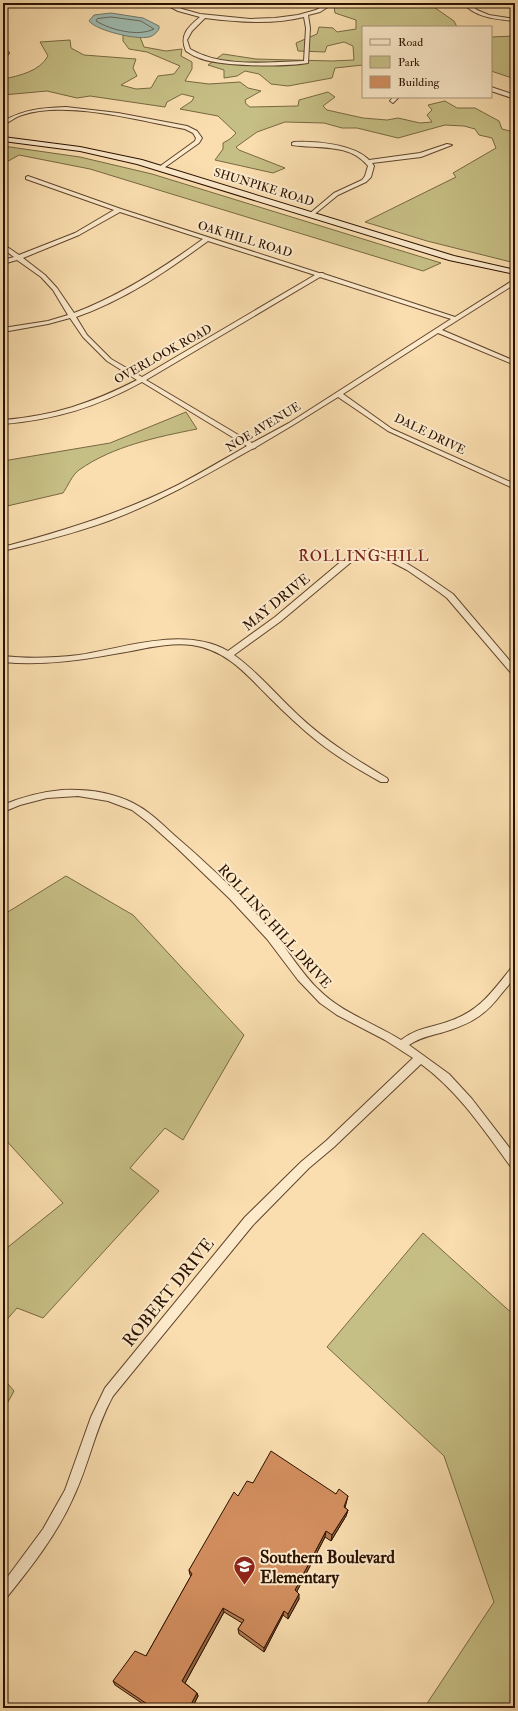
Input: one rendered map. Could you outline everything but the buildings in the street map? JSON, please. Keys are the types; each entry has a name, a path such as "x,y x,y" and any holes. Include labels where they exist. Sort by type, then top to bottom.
{"main road":[{"name":"SHUNPIKE ROAD","path":"3,139 80,149 126,158 452,258 515,272"}],"street":[{"path":"165,3 179,10 204,16 258,20 306,16 322,10 332,3"},
{"path":"464,3 471,9 481,14 515,20"},
{"path":"204,16 190,30 185,40 185,45 195,55 210,59 260,65 306,62 308,28 306,16"},
{"path":"3,48 7,53 3,59"},
{"path":"492,90 515,97"},
{"path":"3,123 20,114 35,110 68,108 186,128 197,134 199,138 197,142 161,168"},
{"path":"294,144 309,144 342,149 356,154 369,162 421,155 449,145"},
{"path":"311,215 336,194 366,179 371,169 369,162"},
{"name":"OAK HILL ROAD","path":"28,178 207,239 322,274 456,319"},
{"path":"3,262 62,242 103,221 119,210"},
{"path":"3,330 35,325 72,316 91,309 170,267 207,239"},
{"path":"3,246 43,276 55,289 85,336 109,360 253,447"},
{"name":"OVERLOOK ROAD","path":"3,422 48,416 78,409 143,380 322,274"},
{"name":"NOE AVENUE","path":"3,549 60,534 126,512 180,487 253,447 339,394 515,281"},
{"path":"438,331 515,363"},
{"name":"DALE DRIVE","path":"339,394 390,430 515,487"},
{"name":"MAY DRIVE","path":"229,654 256,636 353,556 363,551 378,553 389,558 437,586 450,596 515,672"},
{"path":"3,659 51,661 80,658 164,643 200,643 229,654 242,663 269,692 315,734 353,762 384,780"},
{"name":"ROLLING HILL DRIVE","path":"3,809 25,800 57,794 89,794 124,802 155,824 226,888 267,933 308,984 323,1000 343,1014 374,1028 402,1046"},
{"path":"515,970 487,1005 474,1014 449,1026 416,1035 402,1046 420,1058 451,1083 472,1106 515,1164"},
{"name":"ROBERT DRIVE","path":"3,1593 42,1541 69,1494 78,1473 91,1429 100,1407 109,1392 249,1220 305,1165 330,1144 420,1058"}],"green space":[{"path":"337,3 428,3 454,21 456,26 362,26 362,65 335,68 332,78 288,86 271,84 259,74 245,71 237,76 224,78 224,70 208,65 223,54 256,59 332,61 354,60 353,46 344,42 327,46 325,52 298,51 296,43 317,34 319,27 333,28 337,32 356,29 356,20 335,13 334,6"},
{"path":"123,34 140,37 144,47 166,51 182,49 181,56 192,62 192,69 185,81 209,84 240,82 248,88 261,91 245,100 246,104 250,107 298,106 299,100 328,92 335,97 323,106 327,110 363,118 387,120 398,118 420,123 432,122 427,115 432,110 428,105 445,101 457,108 475,108 499,121 502,129 514,132 515,138 515,263 427,241 365,222 456,177 453,173 496,148 492,138 479,135 475,129 464,126 445,125 398,138 357,128 342,128 324,123 285,122 257,132 236,147 239,150 285,168 273,173 215,160 223,149 223,143 236,133 218,116 180,109 192,101 194,97 182,94 167,102 165,107 90,96 77,98 47,91 3,95 3,79 28,72 40,66 48,56 40,42 70,40 71,48 84,55 136,59 133,68 137,76 121,85 136,89 151,88 158,76 174,74 180,66 147,52 129,49 123,41"},
{"path":"515,36 515,79 492,71 492,37"},
{"path":"3,146 80,157 152,174 441,263 423,271 90,169 19,155 3,164"},
{"path":"186,412 197,429 151,439 106,455 79,470 63,493 3,507 3,461 110,443"},
{"path":"66,876 133,915 244,1035 183,1140 165,1128 130,1168 159,1191 43,1318 17,1308 3,1324 3,1251 63,1203 3,1137 3,915"},
{"path":"423,1233 515,1316 515,1708 424,1708 494,1602 444,1456 327,1347"},
{"path":"3,1378 14,1391 3,1411"}],"water":[{"path":"111,13 143,18 159,26 159,29 155,34 143,38 108,31 93,25 89,21 94,15"}],"place":[{"name":"Southern Boulevard Elementary","path":"244,1586"}],"district":[{"name":"ROLLING HILL","path":"364,556"}]}
